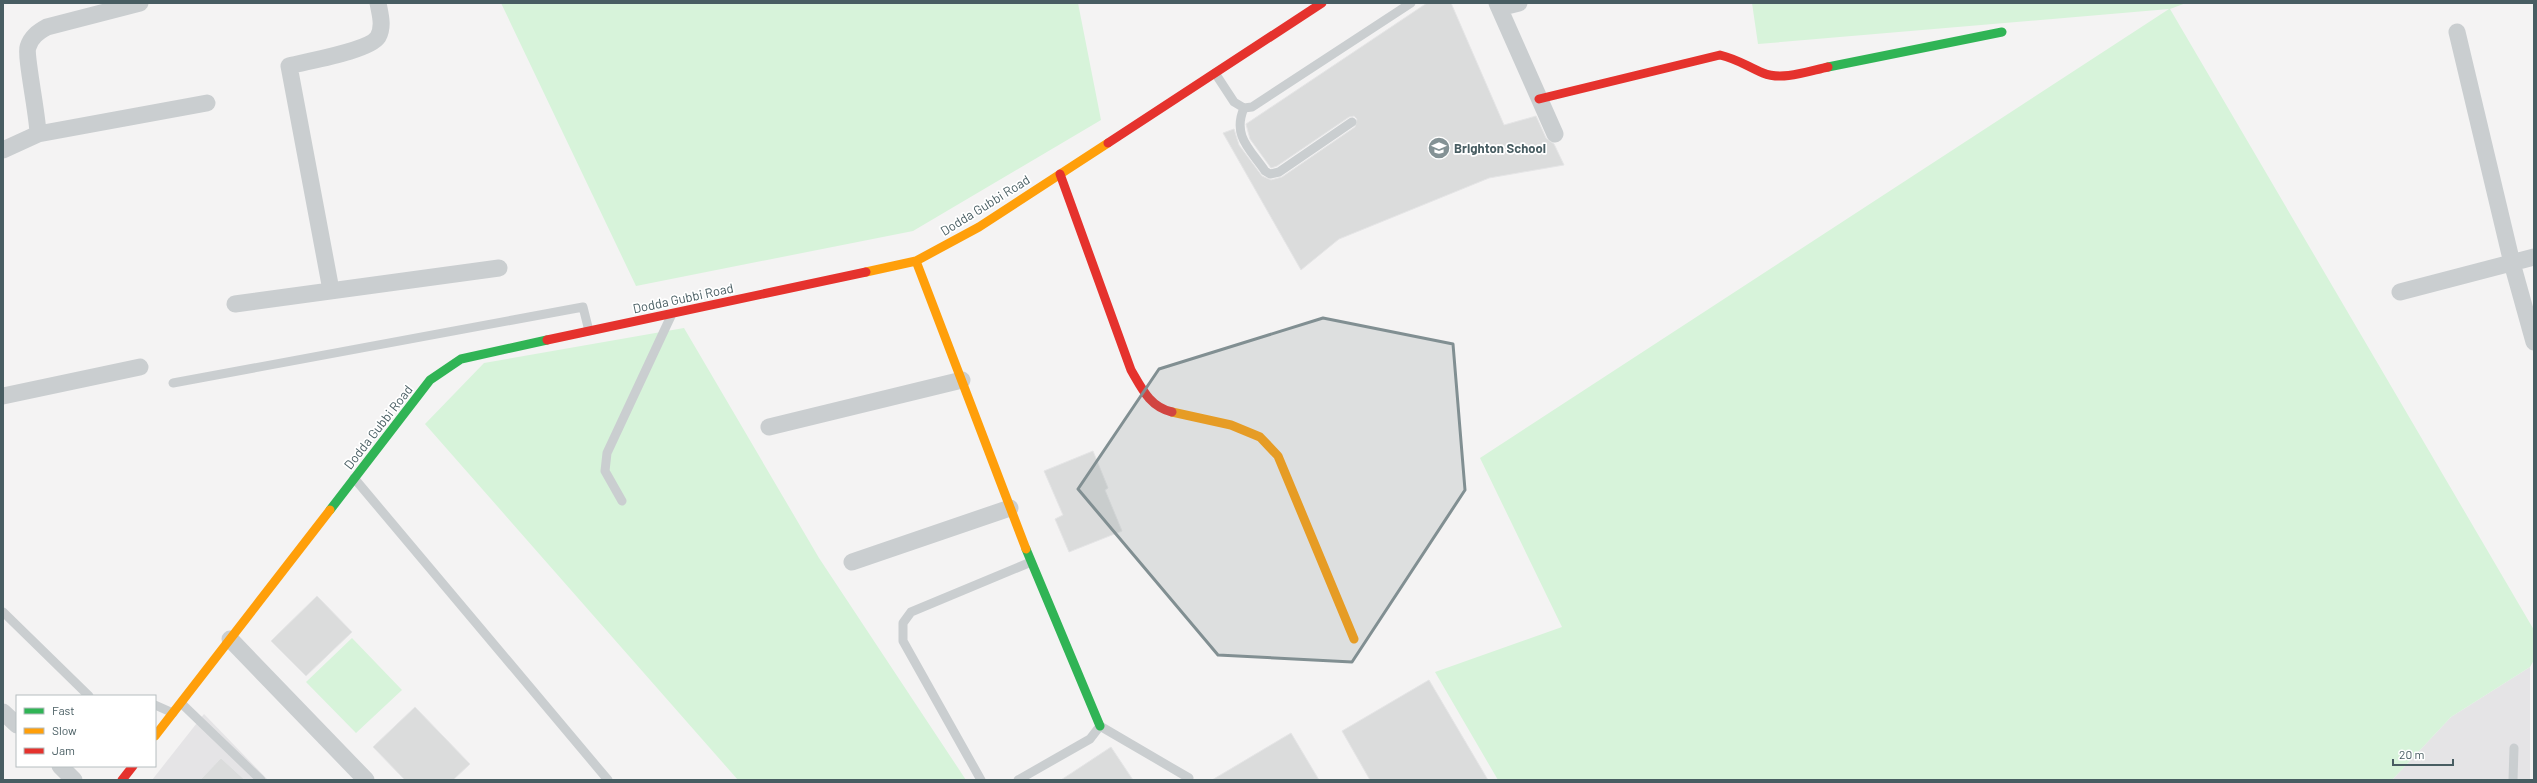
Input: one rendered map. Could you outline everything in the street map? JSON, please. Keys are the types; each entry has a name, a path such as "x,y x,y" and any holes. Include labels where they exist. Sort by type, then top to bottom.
{"street":[{"path":"38,134 38,117 27,48 34,35 47,27 140,3"},
{"path":"331,290 289,66 366,46 377,37 381,23 378,3"},
{"name":"Dodda Gubbi Road","path":"156,735 430,380 461,359 916,261 978,227 1322,3"},
{"path":"1518,3 1498,6 1555,134"},
{"path":"1539,99 1720,55 1738,59 1764,74 1786,76 2002,32"},
{"path":"2457,32 2512,263 2534,342"},
{"path":"3,150 38,134 207,103"},
{"path":"1060,174 1132,370 1147,398 1162,410 1231,425 1260,437 1278,456 1354,639"},
{"path":"2400,292 2534,257"},
{"path":"916,261 1031,562 1100,726"},
{"path":"236,304 499,268"},
{"path":"3,396 140,367"},
{"path":"769,427 962,380"},
{"path":"852,562 1010,508"},
{"path":"230,639 366,780"},
{"path":"3,712 16,724"},
{"path":"61,767 74,780"},
{"path":"122,780 132,767"}],"lane":[{"path":"1215,73 1234,102 1244,108 1252,107 1410,3"},
{"path":"1244,108 1238,122 1240,133 1265,171 1270,174 1279,172 1352,122"},
{"path":"173,383 583,307 589,331"},
{"path":"622,501 605,471 607,453 672,313"},
{"path":"354,478 608,780"},
{"path":"981,780 903,641 903,623 912,612 1031,562"},
{"path":"3,612 88,695"},
{"path":"181,704 261,780"},
{"path":"156,705 173,713"},
{"path":"1018,780 1090,739 1100,726 1189,778"},
{"path":"2513,780 2514,748"}],"highlighted area":[{"path":"1323,318 1453,344 1465,490 1352,662 1218,655 1078,489 1159,369"}],"shaded area":[{"path":"2530,667 2530,780 2392,780 2451,717"},
{"path":"204,714 268,780 152,780"}],"green space":[{"path":"501,3 1078,3 1101,120 913,231 636,286"},
{"path":"1752,3 2186,3 2170,9 2534,630 2534,660 2530,667 2451,717 2392,780 1498,780 1435,672 1562,627 1480,458 2169,9 1758,44"},
{"path":"684,328 819,558 966,780 738,780 425,424 484,363"},
{"path":"352,638 402,690 356,733 306,682"}],"building":[{"name":"Brighton School","path":"1427,3 1451,3 1504,125 1536,116 1546,138 1554,144 1564,165 1489,178 1339,239 1301,270 1223,133 1234,129 1239,145 1262,176 1271,180 1282,177 1355,127 1357,119 1354,116 1349,117 1277,166 1271,168 1250,139 1246,124"},
{"path":"1093,451 1108,488 1105,490 1122,531 1069,552 1055,519 1063,515 1044,471"},
{"path":"317,596 352,632 306,676 271,641"},
{"path":"1429,680 1488,780 1370,780 1342,731"},
{"path":"415,707 470,764 453,780 405,780 373,747"},
{"path":"1291,733 1319,780 1212,780"},
{"path":"1111,747 1133,780 1061,780"},
{"path":"221,758 245,780 200,780"}],"traffic: fast":[{"path":"1828,67 2002,32"},
{"path":"330,510 430,380 461,359 547,340"},
{"path":"1026,549 1100,726"}],"traffic: slow":[{"path":"866,272 916,261 979,227 1108,143"},
{"path":"916,261 1026,549"},
{"path":"1172,412 1231,425 1260,437 1278,456 1354,639"},
{"path":"156,735 330,510"}],"traffic: jam":[{"path":"1108,143 1322,3"},
{"path":"1539,99 1720,55 1733,59 1763,73 1778,76 1787,76 1828,67"},
{"path":"1060,174 1131,370 1152,402 1164,410 1172,412"},
{"path":"547,340 866,272"},
{"path":"122,780 132,767"}],"place":[{"name":"Brighton School","path":"1439,148"}]}
